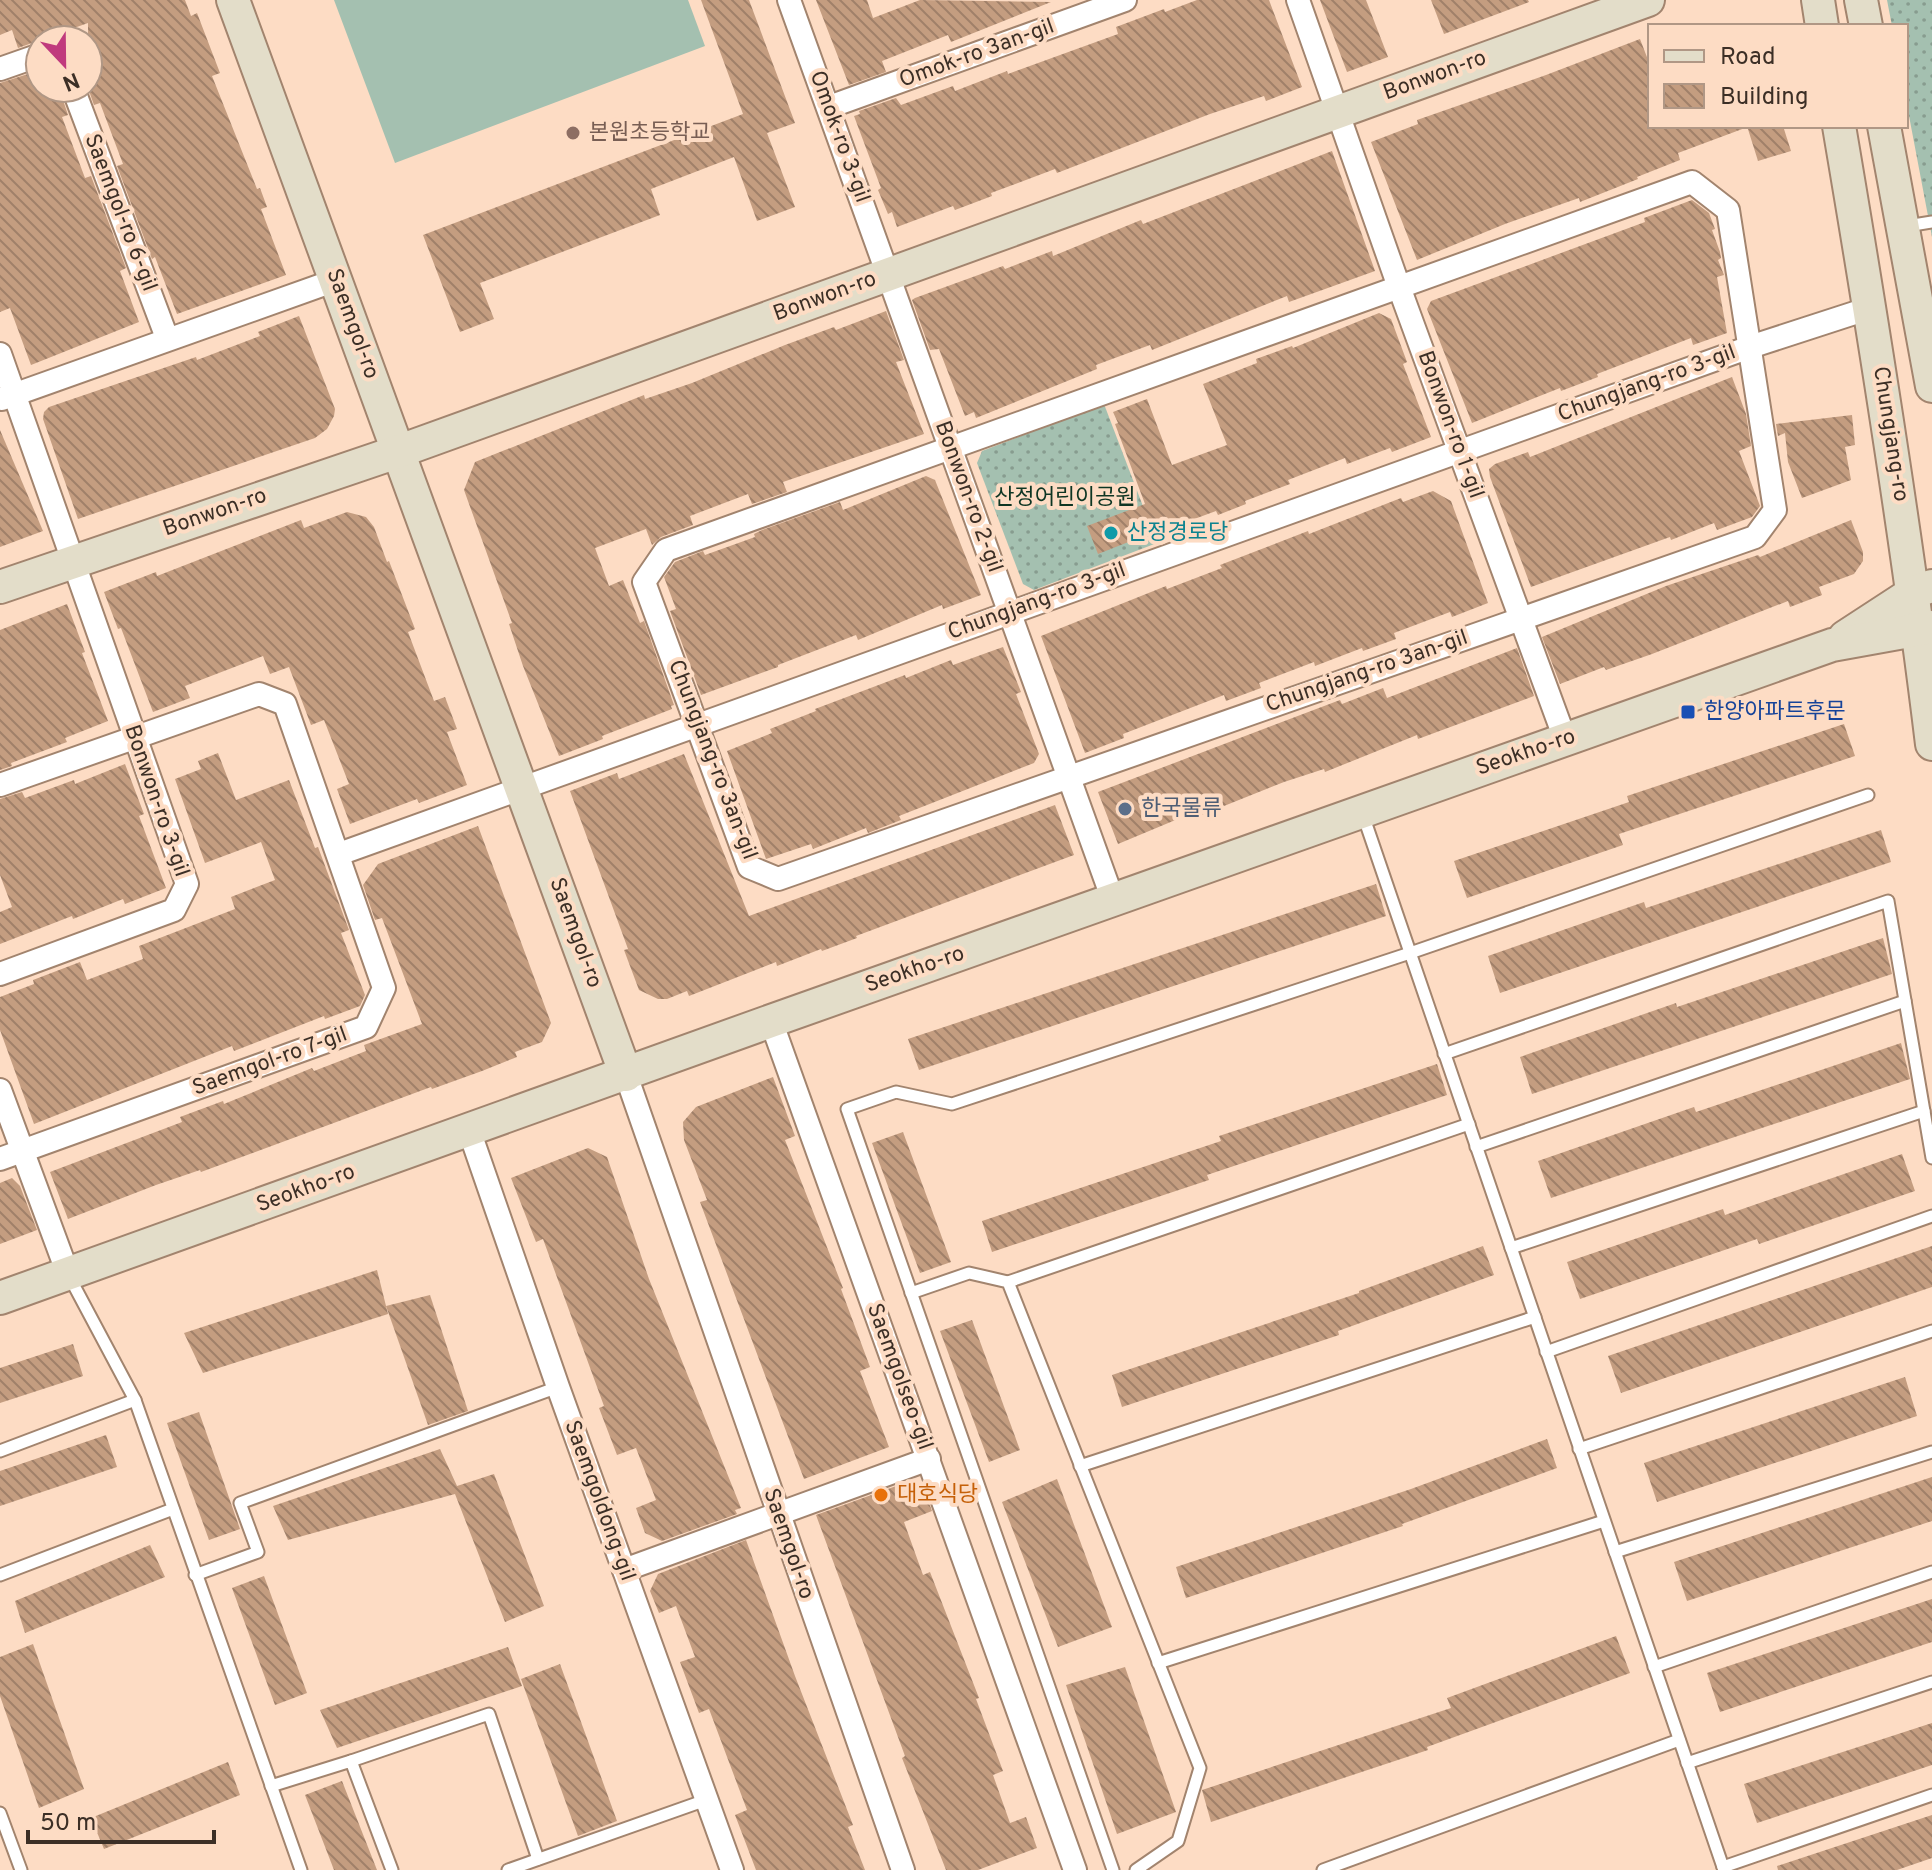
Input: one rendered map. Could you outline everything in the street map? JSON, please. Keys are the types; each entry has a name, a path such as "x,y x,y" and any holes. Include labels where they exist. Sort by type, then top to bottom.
{"street":[{"name":"Saemgol-ro","path":"233,0 626,1075 903,1870"},
{"name":"Omok-ro 3-gil","path":"789,0 888,274"},
{"name":"Omok-ro 3an-gil","path":"829,107 1125,0"},
{"name":"Bonwon-ro 1-gil","path":"1298,0 1399,287 1565,739"},
{"name":"Bonwon-ro","path":"0,587 397,452 1648,0"},
{"path":"1818,0 1822,24"},
{"path":"1861,0 1866,24"},
{"path":"0,69 24,61"},
{"name":"Saemgol-ro 6-gil","path":"79,104 167,338"},
{"name":"Chungjang-ro","path":"1839,128 1923,589 1932,744"},
{"path":"1885,128 1917,224 1932,386"},
{"name":"Chungjang-ro 3an-gil","path":"1692,182 1728,210 1775,510 1755,537 778,879 749,867 644,582 666,550 1399,287 1692,182"},
{"name":"Bonwon-ro 2-gil","path":"888,274 1113,900"},
{"path":"7,397 336,280"},
{"name":"Chungjang-ro 3-gil","path":"522,788 1750,347 1870,308"},
{"name":"Bonwon-ro 3-gil","path":"0,354 7,397 72,561 187,884 174,910 0,974"},
{"name":"Seokho-ro","path":"1832,645 1923,589"},
{"name":"Seokho-ro","path":"0,1298 1832,645 1926,629"},
{"name":"Saemgol-ro 7-gil","path":"0,785 259,694 285,704 384,988 366,1027 0,1159"},
{"path":"339,854 522,788"},
{"name":"Saemgolseo-gil","path":"771,1021 929,1459 1070,1868"},
{"path":"0,1090 68,1274"},
{"name":"Saemgoldong-gil","path":"469,1130 732,1870"},
{"path":"624,1570 929,1459"}],"lane":[{"path":"1113,1870 847,1109 896,1092 952,1104 1410,953 1868,795"},
{"path":"1362,811 1723,1868 1932,1795"},
{"path":"1444,1054 1888,901 1932,1158"},
{"path":"1476,1147 1905,1001"},
{"path":"1511,1248 1924,1111"},
{"path":"911,1293 969,1273 1008,1282 1469,1124"},
{"path":"1546,1352 1932,1216"},
{"path":"68,1274 135,1400 301,1870"},
{"path":"1008,1282 1200,1768 1178,1841 1136,1870"},
{"path":"1080,1466 1535,1317"},
{"path":"1579,1449 1932,1331"},
{"path":"195,1575 258,1552 240,1503 558,1387"},
{"path":"0,1451 135,1400"},
{"path":"1615,1552 1932,1452"},
{"path":"0,1575 173,1509"},
{"path":"1158,1663 1604,1521"},
{"path":"1654,1667 1932,1572"},
{"path":"1687,1763 1932,1682"},
{"path":"271,1786 489,1714 538,1859"},
{"path":"1323,1870 1679,1740"},
{"path":"351,1761 392,1870"},
{"path":"508,1870 706,1800"},
{"path":"1,1819 21,1870"}],"green space":[{"path":"334,0 688,0 705,46 395,163"},
{"path":"1887,0 1932,0 1932,237 1908,111 1908,24 1892,24"},
{"name":"산정어린이공원","path":"1104,404 1157,543 1034,590 1023,584 977,463 982,451"}],"building":[{"path":"0,0 185,0 191,16 197,13 220,73 212,76 257,189 260,188 267,207 261,209 286,275 177,314 155,257 152,259 117,166 123,164 100,104 104,104 104,24 24,24 24,46 18,48 12,30 0,35"},
{"path":"701,0 749,0 795,123 767,133 795,207 757,221 734,157 651,189 660,215 480,283 494,319 460,332 423,235 743,114"},
{"path":"816,0 867,0 873,18 920,0 1051,2 951,42 948,35 882,61 886,72 849,85"},
{"path":"1197,0 1269,0 1302,87 1266,101 1264,96 1210,114 1057,173 1055,169 991,193 992,196 955,210 953,206 897,227 892,212 888,214 878,190 881,188 854,116 860,114 859,111 896,98 901,105 953,86 955,91 1007,71 1008,74 1118,34 1116,27"},
{"path":"1320,0 1366,0 1388,57 1347,72"},
{"path":"1431,0 1528,0 1529,2 1444,34"},
{"path":"1640,39 1648,60 1648,128 1745,128 1678,153 1680,160 1638,179 1580,202 1579,198 1505,224 1417,260 1371,142 1418,124 1417,120"},
{"path":"24,75 24,104 64,104 68,115 62,117 85,178 91,176 126,268 120,271 139,322 31,365 10,308 0,312 0,83"},
{"path":"1748,128 1784,128 1791,151 1758,161"},
{"path":"1332,151 1375,271 1289,302 1287,296 1152,350 1150,345 1096,365 1097,369 976,418 974,412 965,416 939,349 930,350 912,300 1003,266 1005,269 1052,251 1053,256 1141,220 1143,224"},
{"path":"1692,200 1709,213 1715,229 1712,230 1724,275 1717,277 1727,333 1693,345 1691,338 1597,374 1598,377 1561,391 1560,388 1472,423 1427,309 1431,301 1645,222 1644,218"},
{"path":"886,311 904,360 896,362 924,434 783,482 787,492 752,504 748,494 690,516 693,525 661,537 652,545 646,529 595,548 609,586 623,580 640,623 644,621 674,705 672,709 559,756 523,666 509,624 512,623 464,490 475,462 644,395 645,399 692,383 785,345"},
{"path":"1379,313 1391,319 1407,362 1403,364 1431,437 1347,464 1345,458 1288,480 1290,484 1218,515 1216,511 1098,554 1087,526 1145,504 1113,412 1147,399 1172,465 1227,445 1203,384 1257,363 1256,359 1293,348"},
{"path":"299,316 335,409 327,429 315,438 78,519 43,419 49,407 196,357 197,360 260,336 258,332"},
{"path":"1732,377 1746,414 1751,446 1739,451 1760,506 1752,517 1717,530 1714,523 1531,587 1489,469 1528,452 1530,457"},
{"path":"1852,415 1855,445 1845,447 1851,480 1802,498 1788,462 1785,433 1778,436 1776,424"},
{"path":"0,430 43,531 0,547"},
{"path":"926,476 935,480 981,595 943,609 942,605 858,640 856,635 701,695 670,611 676,609 664,577 675,562 755,537 754,534 762,530 840,502 843,510"},
{"path":"1433,491 1451,501 1488,603 1452,617 1450,612 1394,633 1396,639 1363,651 1362,648 1315,666 1314,662 1259,683 1261,688 1226,701 1224,695 1123,734 1124,738 1085,753 1041,636 1166,586 1167,589 1222,568 1220,565 1308,531 1309,534 1401,498 1403,502"},
{"path":"347,512 366,517 374,527 389,561 415,629 408,632 434,701 445,697 457,729 447,732 467,785 419,803 417,799 350,824 337,789 349,784 324,720 311,725 289,667 270,674 263,656 185,686 190,698 153,712 104,592 156,572 157,576 301,520 304,528"},
{"path":"1851,520 1863,552 1863,561 1854,574 1819,587 1822,595 1790,607 1788,601 1652,654 1606,670 1604,667 1560,684 1542,637 1666,586 1758,555 1760,557"},
{"path":"67,604 108,721 0,770 0,630"},
{"path":"1003,647 1021,692 1016,694 1039,754 1034,763 899,816 901,820 868,833 866,828 813,849 811,844 766,859 727,751 772,733 770,729 815,709 905,675 906,678 951,660 953,665"},
{"path":"1517,648 1534,696 1418,739 1417,735 1325,772 1324,769 1284,782 1199,816 1197,811 1118,844 1098,792 1340,700 1342,704 1383,688 1387,698"},
{"path":"1844,724 1855,756 1619,834 1623,845 1467,898 1454,861 1629,802 1627,796"},
{"path":"218,753 236,800 289,780 349,930 341,933 365,995 360,1006 325,1019 324,1016 234,1051 232,1046 34,1124 0,1030 0,997 80,962 87,980 143,959 139,946 235,909 231,897 275,880 261,842 205,863 175,779 201,769 198,761"},
{"path":"684,754 749,916 1055,805 1074,855 822,951 777,966 776,962 689,996 687,991 658,999 639,990 624,950 628,949 570,791 617,773 619,779"},
{"path":"125,764 144,814 139,816 166,888 125,904 123,899 73,919 72,916 0,944 0,912 12,907 0,875 0,799 22,792 25,798 74,780 75,784"},
{"path":"478,826 551,1023 542,1042 515,1052 517,1057 482,1071 68,1219 50,1172 182,1122 180,1117 223,1101 224,1104 312,1068 314,1071 366,1051 364,1045 422,1024 382,918 375,920 363,885 378,864"},
{"path":"1881,830 1891,862 1500,993 1488,956 1644,902 1646,908"},
{"path":"1376,884 1386,916 919,1070 908,1039"},
{"path":"1883,938 1892,974 1532,1094 1520,1057 1676,1003 1677,1007"},
{"path":"1901,1043 1910,1079 1551,1198 1538,1161 1694,1107 1696,1112"},
{"path":"1437,1064 1447,1095 1207,1175 1209,1180 992,1252 982,1221 1221,1141 1219,1136"},
{"path":"773,1077 795,1136 785,1140 843,1288 870,1367 860,1371 889,1447 804,1479 700,1202 707,1200 684,1140 683,1122 696,1107"},
{"path":"903,1132 951,1262 920,1273 872,1143"},
{"path":"588,1148 607,1157 649,1279 741,1508 735,1510 737,1514 662,1541 645,1533 636,1508 656,1500 636,1448 617,1455 599,1408 604,1406 543,1239 536,1242 511,1178"},
{"path":"1902,1154 1915,1191 1759,1244 1757,1239 1580,1299 1567,1262 1723,1209 1725,1215"},
{"path":"12,1178 20,1186 37,1230 0,1244 0,1183"},
{"path":"1483,1246 1494,1275 1338,1331 1339,1335 1122,1407 1112,1375 1359,1293"},
{"path":"1932,1246 1932,1287 1621,1393 1608,1356"},
{"path":"377,1270 388,1314 203,1373 184,1333"},
{"path":"430,1295 468,1411 428,1425 386,1306"},
{"path":"972,1320 1020,1450 989,1462 940,1331"},
{"path":"73,1344 83,1376 0,1403 0,1368"},
{"path":"1905,1377 1917,1416 1657,1502 1644,1463"},
{"path":"199,1412 240,1529 209,1540 167,1423"},
{"path":"106,1435 117,1467 0,1506 0,1471"},
{"path":"1547,1439 1557,1468 1403,1526 1186,1598 1176,1567 1411,1489"},
{"path":"440,1449 457,1486 494,1474 544,1606 505,1622 455,1494 288,1540 273,1506"},
{"path":"1932,1477 1932,1521 1687,1601 1674,1562"},
{"path":"1057,1479 1112,1627 1058,1647 1002,1502"},
{"path":"910,1481 923,1487 932,1511 904,1522 923,1575 930,1572 979,1698 976,1699 1003,1771 993,1775 1010,1823 1026,1817 1037,1848 978,1870 946,1870 902,1758 905,1756 816,1515"},
{"path":"746,1540 853,1825 848,1827 865,1870 756,1870 735,1815 747,1810 709,1709 699,1713 680,1662 695,1657 676,1606 659,1613 650,1591 658,1574"},
{"path":"150,1545 165,1577 25,1633 15,1601"},
{"path":"264,1576 307,1693 275,1705 232,1588"},
{"path":"1932,1599 1932,1642 1720,1712 1707,1673"},
{"path":"1616,1636 1630,1673 1427,1747 1428,1750 1211,1822 1202,1790 1451,1708 1447,1698"},
{"path":"33,1644 84,1789 39,1808 0,1696 0,1657"},
{"path":"508,1647 522,1686 337,1748 320,1710"},
{"path":"560,1664 617,1821 578,1836 521,1679"},
{"path":"1125,1667 1176,1812 1117,1834 1066,1685"},
{"path":"1932,1723 1932,1765 1757,1823 1744,1784"},
{"path":"228,1762 240,1795 104,1849 91,1818"},
{"path":"342,1781 377,1870 334,1870 305,1795"},
{"path":"1932,1815 1932,1858 1897,1870 1778,1870 1777,1866"}],"place":[{"name":"본원초등학교","path":"573,133"},
{"name":"산정경로당","path":"1111,533"},
{"name":"한양아파트후문","path":"1688,712"},
{"name":"한국물류","path":"1125,809"},
{"name":"대호식당","path":"881,1495"}]}
